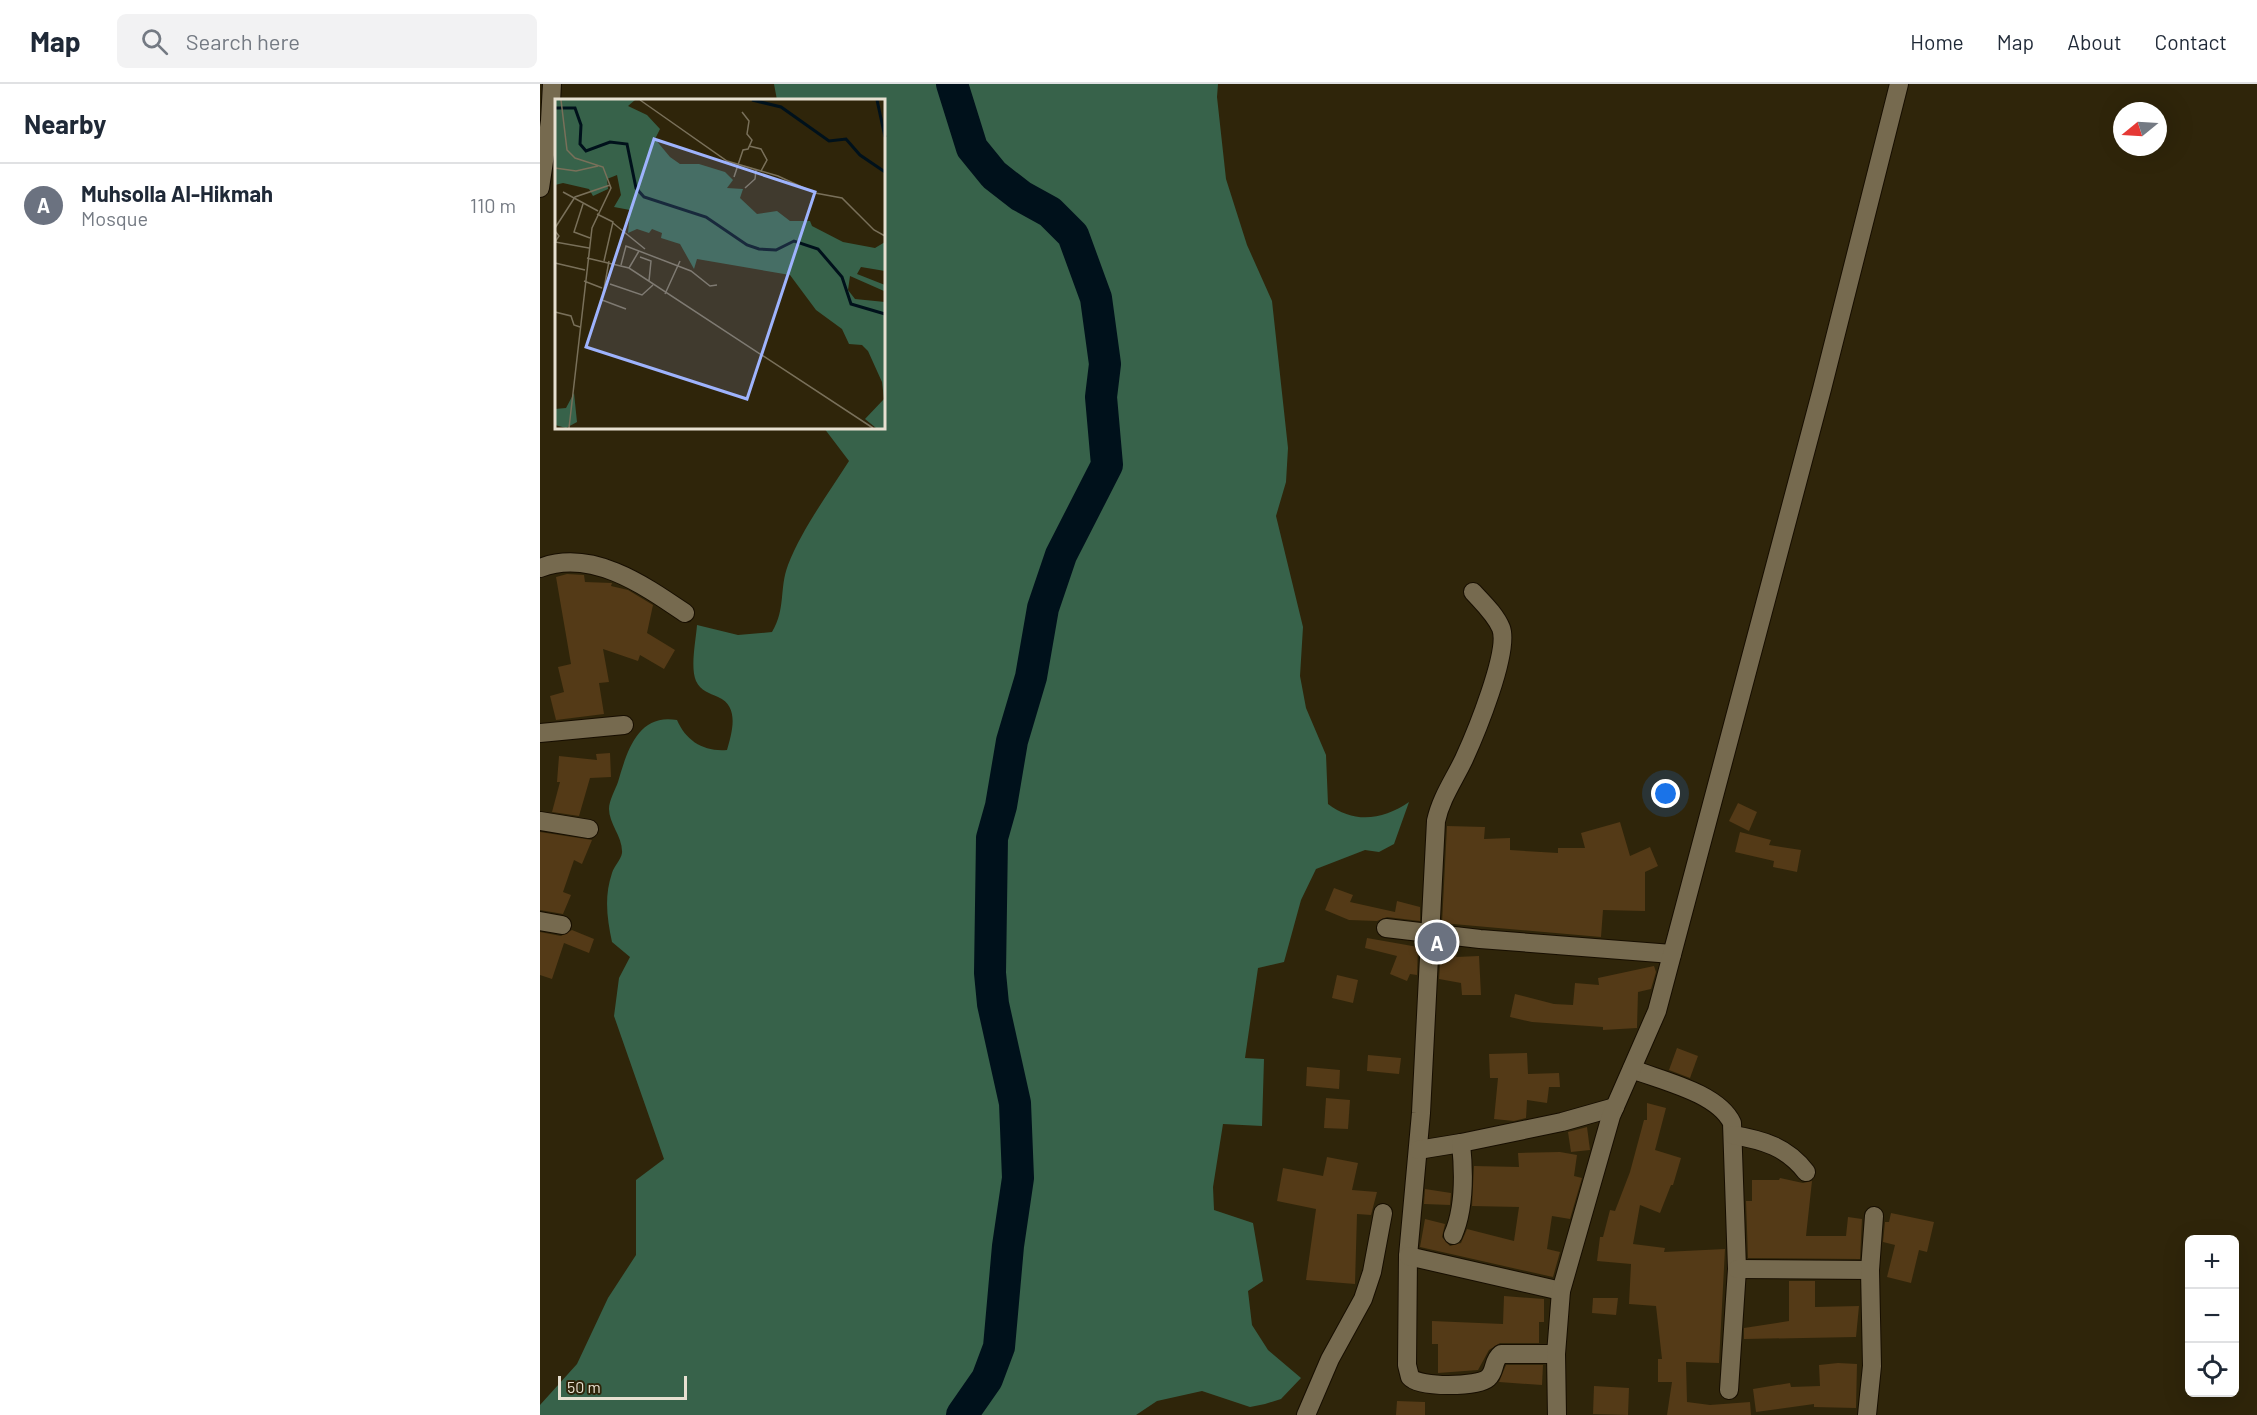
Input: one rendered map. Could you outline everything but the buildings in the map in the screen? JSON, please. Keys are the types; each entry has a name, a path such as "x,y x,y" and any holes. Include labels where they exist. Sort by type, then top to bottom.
{"street":[{"path":"540,188 550,122 552,84"},
{"path":"1557,1415 1556,1354 1561,1291 1615,1107 1657,1011 1819,400 1899,84"},
{"path":"540,568 574,561 610,570 685,613"},
{"path":"1473,592 1501,629 1503,651 1473,736 1438,811 1431,882 1418,1150 1408,1256 1406,1351 1412,1380 1432,1385 1483,1382 1493,1372 1495,1360 1501,1354 1556,1354"},
{"path":"540,734 624,725"},
{"path":"540,821 589,829"},
{"path":"540,921 562,925"},
{"path":"1386,928 1430,934 1672,954"},
{"path":"1632,1069 1711,1100 1728,1114 1733,1135 1737,1269 1729,1390"},
{"path":"1418,1150 1562,1122 1615,1107"},
{"path":"1733,1135 1763,1140 1781,1149 1806,1172"},
{"path":"1453,1235 1459,1218 1461,1195 1461,1143"},
{"path":"1306,1415 1330,1359 1363,1299 1372,1272 1383,1213"},
{"path":"1867,1415 1873,1330 1870,1270 1874,1216"},
{"path":"1408,1256 1561,1291"},
{"path":"1737,1269 1870,1270"}],"green space":[{"path":"774,84 1218,84 1217,97 1226,179 1247,245 1272,301 1288,448 1286,482 1276,516 1303,627 1300,676 1306,708 1326,755 1328,804 1348,815 1368,817 1389,813 1409,802 1394,844 1379,852 1365,850 1316,869 1301,900 1284,962 1258,968 1245,1058 1264,1059 1262,1126 1223,1124 1213,1187 1214,1210 1253,1223 1263,1281 1248,1291 1252,1325 1268,1350 1301,1378 1281,1399 1250,1407 1202,1391 1157,1401 1136,1415 540,1415 540,1405 577,1364 608,1298 636,1255 636,1180 664,1159 614,1016 619,978 630,957 612,942 608,916 609,882 622,853 620,841 611,820 609,806 611,799 630,747 644,728 653,722 664,719 677,720 685,734 697,744 711,749 727,750 731,736 732,713 725,701 700,687 694,675 693,661 697,625 738,635 772,632 781,607 785,574 800,538 849,461 825,429 885,429 885,99 777,99"}],"waterway":[{"path":"952,84 972,148 994,175 1021,196 1050,212 1073,235 1096,298 1105,364 1101,397 1107,465 1061,555 1043,608 1031,677 1012,741 1001,806 992,838 990,973 993,1004 1015,1103 1018,1178 1008,1246 999,1347 987,1379 962,1415"}],"place":[{"name":"Muhsolla Al-Hikmah","path":"1437,942"}]}
